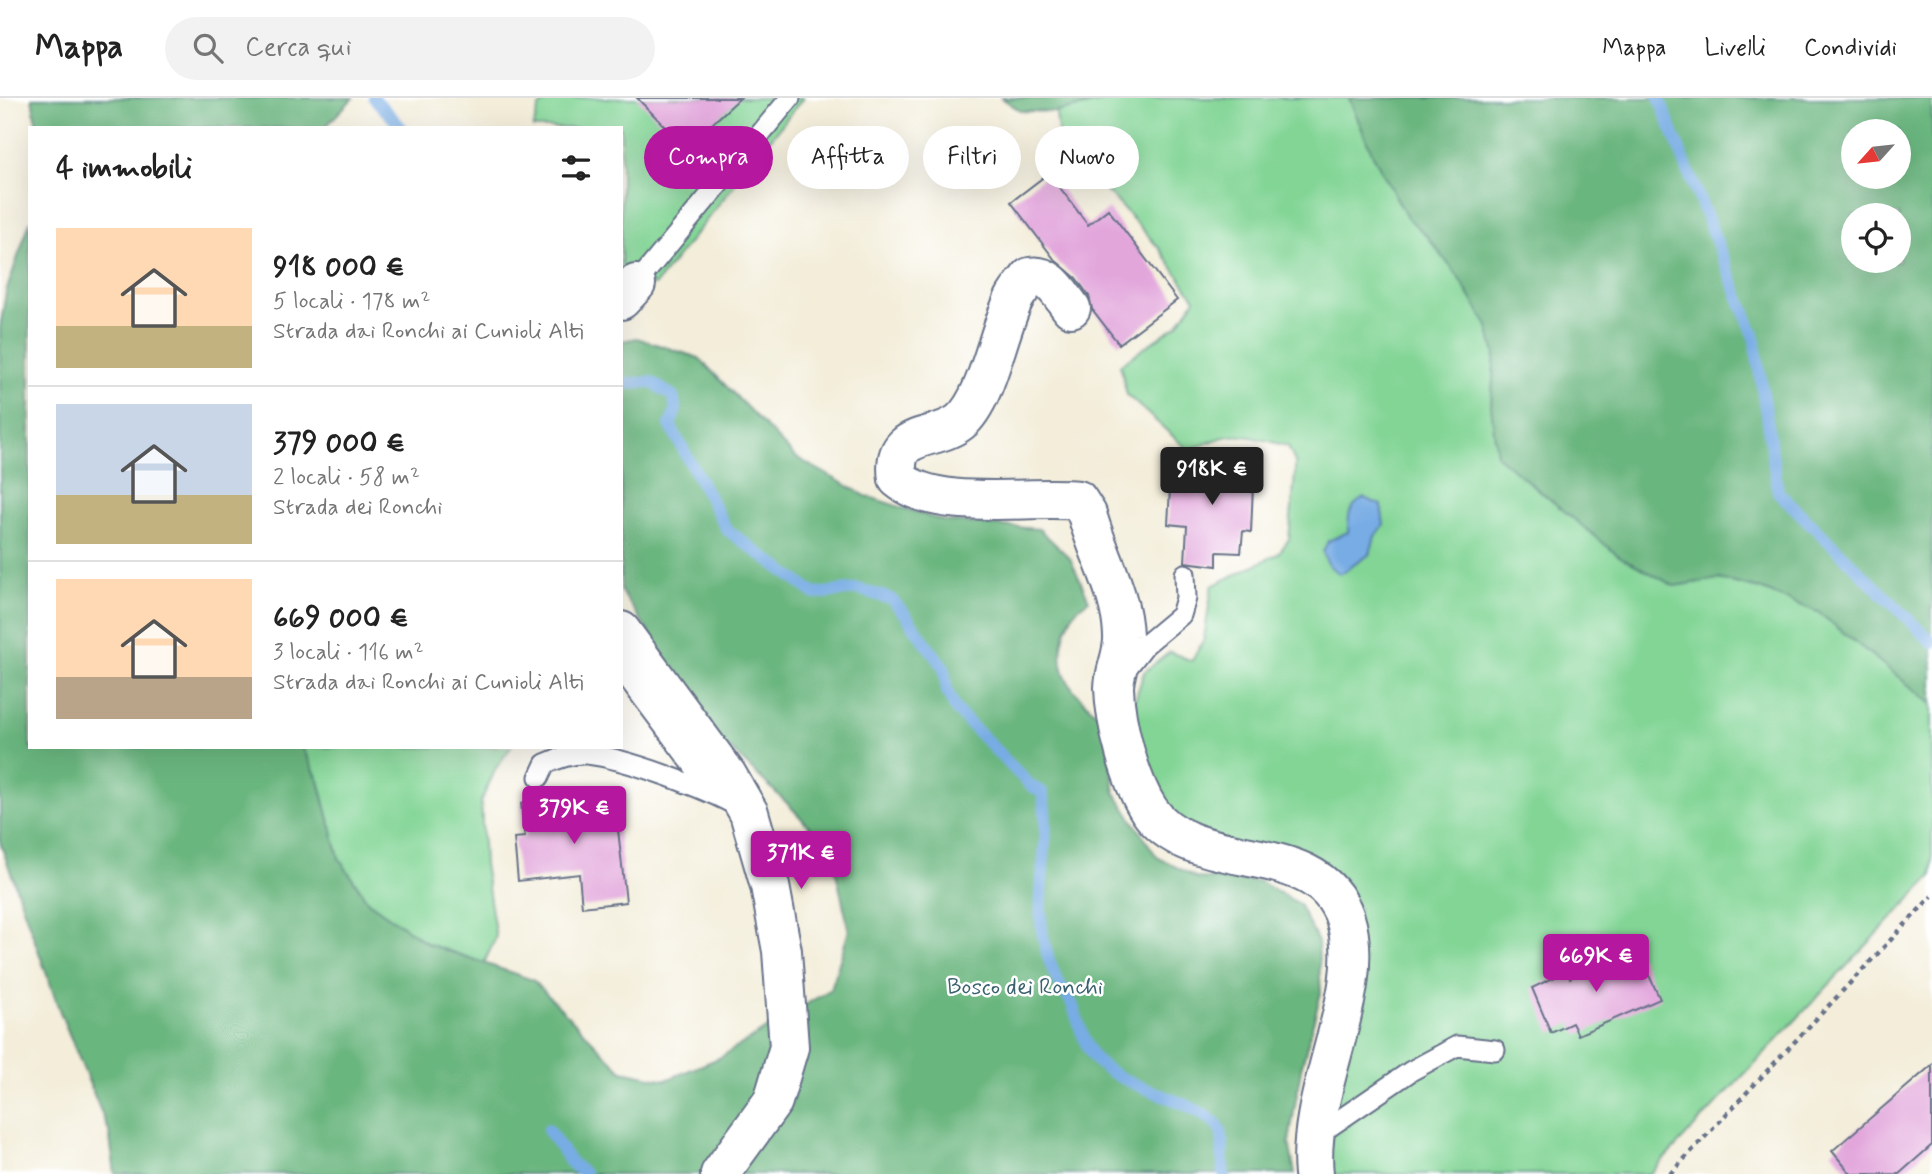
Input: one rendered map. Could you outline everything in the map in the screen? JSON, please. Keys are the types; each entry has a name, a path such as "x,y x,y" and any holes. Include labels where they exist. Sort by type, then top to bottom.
{"street":[{"path":"1071,308 1047,279 1039,275 1030,277 1015,298 973,404 960,422 902,448 896,464 898,480 910,489 968,498 1078,500 1087,514 1119,611 1124,638 1114,687 1119,730 1148,809 1167,831 1198,845 1293,867 1329,895 1345,919 1350,963 1347,989 1313,1157"},
{"path":"623,634 727,775 749,813 770,886 782,951 789,1047 773,1101 720,1174"}],"lane":[{"path":"629,292 790,98"},
{"path":"1114,687 1144,645 1181,615 1186,598 1185,574"},
{"path":"623,672 714,793"},
{"path":"539,778 545,764 563,756 586,754 714,793 749,813"},
{"path":"1313,1157 1411,1071 1457,1046 1495,1050"}],"path":[{"path":"1670,1174 1932,897"}],"green space":[{"path":"32,98 353,98 326,126 37,126"},
{"path":"551,98 803,98 773,136 773,126 644,126 644,189 731,189 655,285 635,280 623,268 623,126 534,126 539,107"},
{"path":"1002,98 1120,98 1056,112 1020,111"},
{"path":"1120,98 1349,98 1373,155 1407,217 1426,235 1457,275 1488,326 1495,354 1491,406 1674,586 1718,579 1760,589 1818,612 1932,704 1932,876 1650,1174 1327,1174 1359,908 1185,824 1164,803 1137,739 1134,703 1144,672 1170,652 1192,661 1204,639 1212,586 1278,554 1289,539 1295,462 1288,446 1248,437 1225,437 1187,449 1127,395 1120,365 1178,324 1195,299 1159,248 1112,196 1102,189 1139,189 1139,126 1057,126 1056,112"},
{"path":"1349,98 1932,98 1932,704 1818,612 1760,589 1719,579 1674,586 1619,556 1497,456 1491,406 1495,354 1488,326 1457,275 1426,235 1407,217 1373,155"},
{"name":"Bosco dei Ronchi","path":"28,227 28,749 303,749 319,781 339,858 368,902 428,944 533,980 622,1071 666,1080 719,1058 831,989 849,930 831,850 789,805 721,740 623,594 623,341 637,338 699,358 794,456 866,496 943,521 1039,529 1070,558 1089,600 1074,612 1066,630 1061,658 1063,670 1074,691 1104,719 1115,793 1157,857 1197,878 1259,881 1299,904 1318,942 1321,993 1301,1069 1289,1142 1295,1174 115,1174 109,1131 60,1012 0,842 0,328 6,292"},
{"path":"303,749 510,749 496,768 481,801 484,864 496,937 484,963 428,944 368,902 339,858 319,781"}],"water":[{"path":"1364,498 1381,505 1384,525 1375,536 1370,554 1340,574 1328,565 1323,552 1328,541 1348,532 1350,512"}],"building":[{"path":"637,98 740,98 710,126 664,126"},
{"path":"1035,184 1035,189 1061,189 1088,225 1108,209 1177,300 1119,344 1092,309 1089,296 1076,278 1055,260 1011,202"},
{"path":"1185,459 1254,463 1251,532 1243,531 1241,553 1217,552 1217,566 1185,562 1187,526 1168,524 1171,471 1184,472"},
{"path":"614,793 626,902 582,907 579,874 518,881 514,838 525,837 521,803"},
{"path":"1616,955 1641,958 1660,999 1578,1035 1572,1023 1551,1033 1532,988 1565,972 1570,978"},
{"path":"1932,1065 1932,1145 1899,1174 1851,1174 1832,1151"}],"waterway":[{"path":"374,98 400,126"},
{"path":"1659,98 1754,335 1778,492 1932,642"},
{"path":"623,384 651,382 673,396 676,410 670,425 727,530 815,594 858,589 891,599 944,668 947,691 956,710 1031,786 1042,792 1046,824 1041,904 1043,935 1052,967 1072,1004 1087,1046 1094,1058 1106,1069 1201,1112 1214,1122 1222,1137 1224,1174"},
{"path":"548,1130 571,1163 585,1174"}]}
